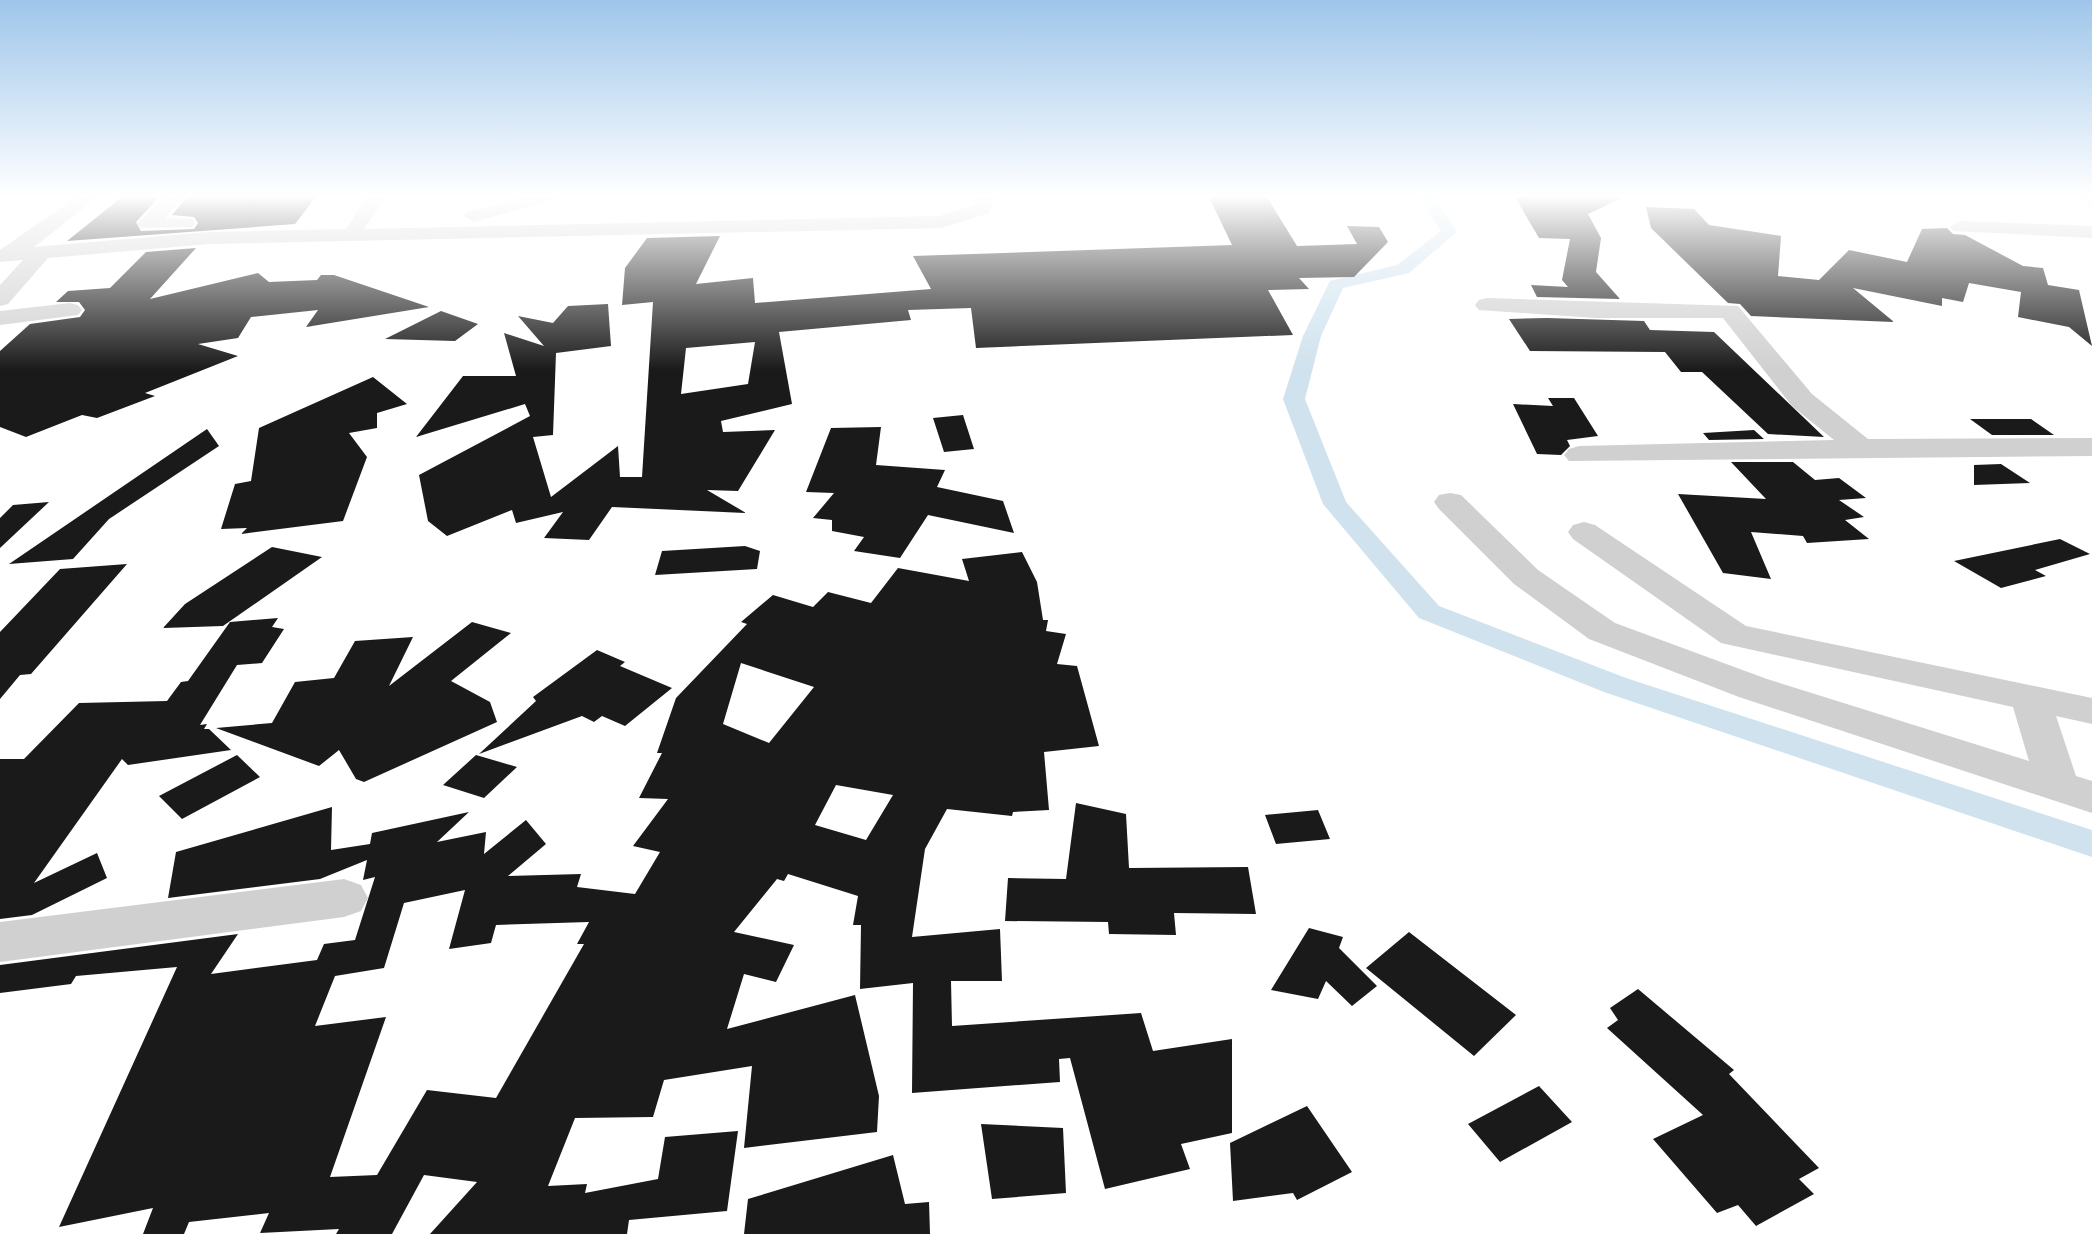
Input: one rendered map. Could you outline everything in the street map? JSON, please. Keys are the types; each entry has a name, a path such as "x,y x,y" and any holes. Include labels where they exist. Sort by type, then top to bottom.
{"street":[{"path":"0,299 40,255"},
{"path":"1487,305 1595,311 1730,311 1802,400 1861,448"},
{"path":"0,318 70,310"},
{"path":"1579,455 1861,448 2092,447"},
{"path":"1450,502 1526,577 1602,631 1753,688 2075,791"},
{"path":"1584,532 1734,635 2092,711"},
{"path":"2030,698 2075,791"},
{"path":"0,942 344,898"}],"building":[{"path":"143,255 190,255 150,299 258,273 269,282 317,280 321,275 334,275 429,307 306,327 318,310 251,317 238,338 198,344 238,356 145,393 155,396 97,418 82,415 26,437 0,427 0,351 30,324 80,317 85,310 79,302 56,302 68,291 110,288"},
{"path":"635,255 711,255 696,284 753,278 755,303 931,289 913,256 1376,255 1354,277 1299,278 1309,289 1268,290 1293,335 976,348 971,308 908,310 911,320 779,332 792,404 721,421 723,432 775,430 738,491 707,490 746,513 612,507 589,540 544,538 563,512 516,523 512,510 447,536 428,521 419,475 530,416 525,404 416,437 463,376 516,376 504,333 544,346 518,316 553,323 568,306 608,304 611,346 556,353 553,435 533,437 551,497 618,446 620,477 642,477 653,302 622,305 625,268","holes":["755,342 748,384 681,394 686,348"]},
{"path":"1567,255 1599,255 1596,272 1620,299 1537,297 1531,285 1568,287 1562,280"},
{"path":"1678,255 1780,255 1778,276 1819,280 1844,255 1871,255 1907,262 1910,255 2002,255 2023,266 2043,268 2048,285 2079,290 2092,346 2069,327 2018,317 2021,292 1969,283 1963,302 1942,298 1942,306 1853,288 1894,322 1751,316 1740,304 1728,303"},
{"path":"441,311 478,324 455,341 385,339"},
{"path":"1509,319 1644,321 1650,330 1714,332 1824,437 1768,434 1702,372 1681,372 1665,352 1530,351"},
{"path":"373,377 407,404 377,413 377,428 349,433 367,457 343,521 241,534 247,528 221,529 235,484 251,481 259,428"},
{"path":"1548,398 1574,398 1598,436 1567,440 1570,446 1561,455 1537,454 1513,404 1553,406"},
{"path":"963,415 974,449 944,452 933,418"},
{"path":"1970,419 2031,419 2054,435 1992,435"},
{"path":"881,427 876,465 945,470 937,487 1003,501 1014,533 928,515 900,558 854,551 864,537 832,531 832,520 813,518 834,493 806,492 831,428"},
{"path":"207,429 219,446 109,519 73,559 9,564"},
{"path":"1754,430 1764,439 1709,440 1703,433"},
{"path":"1731,462 1793,462 1815,480 1839,478 1866,498 1839,500 1864,517 1845,520 1869,539 1807,543 1803,536 1751,532 1771,579 1723,573 1678,494 1766,499"},
{"path":"2001,464 2030,483 1974,485 1974,465"},
{"path":"49,502 0,548 0,518 13,505"},
{"path":"2060,539 2090,554 2035,570 2046,576 2001,588 1954,561"},
{"path":"745,546 760,551 757,569 655,575 662,551"},
{"path":"272,547 322,557 223,626 163,628 185,604"},
{"path":"1022,552 1037,582 1043,620 1048,620 1046,631 1066,634 1057,664 1077,666 1099,746 1044,752 1049,810 1013,812 1012,816 947,809 925,849 912,937 1000,929 1002,981 951,981 952,1026 1141,1013 1153,1051 1232,1039 1232,1133 1181,1144 1190,1169 1105,1189 1070,1058 1059,1059 1060,1082 912,1093 913,983 860,989 861,925 853,925 858,896 788,874 784,881 777,879 734,932 794,945 776,982 744,974 727,1029 855,995 879,1096 877,1132 744,1148 752,1066 664,1080 653,1117 575,1118 548,1186 587,1184 585,1193 658,1179 665,1137 738,1131 727,1211 629,1220 627,1234 430,1234 477,1182 424,1175 392,1234 336,1234 339,1229 260,1233 269,1213 189,1222 184,1234 143,1234 153,1208 59,1227 177,967 76,976 71,984 0,993 0,965 238,934 211,974 317,960 324,944 355,940 375,877 363,880 367,860 320,879 168,898 176,852 332,807 331,850 370,844 372,833 469,812 437,842 486,832 484,854 526,820 546,844 508,876 581,874 577,887 635,894 660,852 633,846 668,799 639,798 662,753 657,753 676,698 747,624 741,622 773,595 813,607 828,592 871,603 898,568 969,581 962,559","holes":["741,663 814,687 769,743 723,724","836,785 893,795 866,840 815,825","465,890 449,949 491,943 496,925 589,922 577,944 584,944 496,1098 427,1090 377,1175 330,1177 386,1017 315,1026 335,976 384,968 404,903"]},
{"path":"127,564 31,674 20,675 0,699 0,632 60,569"},
{"path":"278,618 272,627 284,629 262,663 237,665 200,725 207,724 204,729 209,729 231,750 128,765 122,759 34,883 97,853 107,878 32,915 0,919 0,759 24,759 79,703 167,701 181,682 188,681 230,622"},
{"path":"472,622 511,633 451,681 490,702 497,722 364,782 356,779 339,750 319,766 216,728 272,723 295,682 334,678 355,641 413,637 389,686"},
{"path":"597,650 625,662 620,666 672,688 625,726 602,716 594,722 582,716 479,754 536,701 533,697"},
{"path":"237,755 260,777 182,819 159,796"},
{"path":"476,755 517,767 484,798 443,785"},
{"path":"1076,803 1126,814 1129,868 1248,867 1256,914 1174,913 1176,935 1109,934 1108,922 1005,921 1008,878 1066,879"},
{"path":"1318,810 1330,839 1276,844 1265,815"},
{"path":"1309,928 1343,937 1339,948 1377,986 1352,1006 1326,981 1318,999 1271,990"},
{"path":"1409,932 1516,1015 1474,1056 1366,968"},
{"path":"1638,989 1734,1070 1729,1074 1819,1168 1799,1179 1814,1194 1756,1226 1738,1205 1717,1213 1653,1139 1703,1115 1607,1028 1618,1020 1610,1008"},
{"path":"1539,1086 1572,1122 1500,1162 1468,1124"},
{"path":"1307,1106 1352,1172 1297,1200 1293,1193 1233,1201 1230,1143"},
{"path":"981,1124 1063,1128 1066,1193 992,1199"},
{"path":"893,1155 905,1204 929,1202 930,1234 744,1234 748,1199"}],"waterway":[{"path":"1421,255 1403,269 1336,285 1312,336 1294,399 1335,504 1429,612 1615,685 2092,844"}]}
